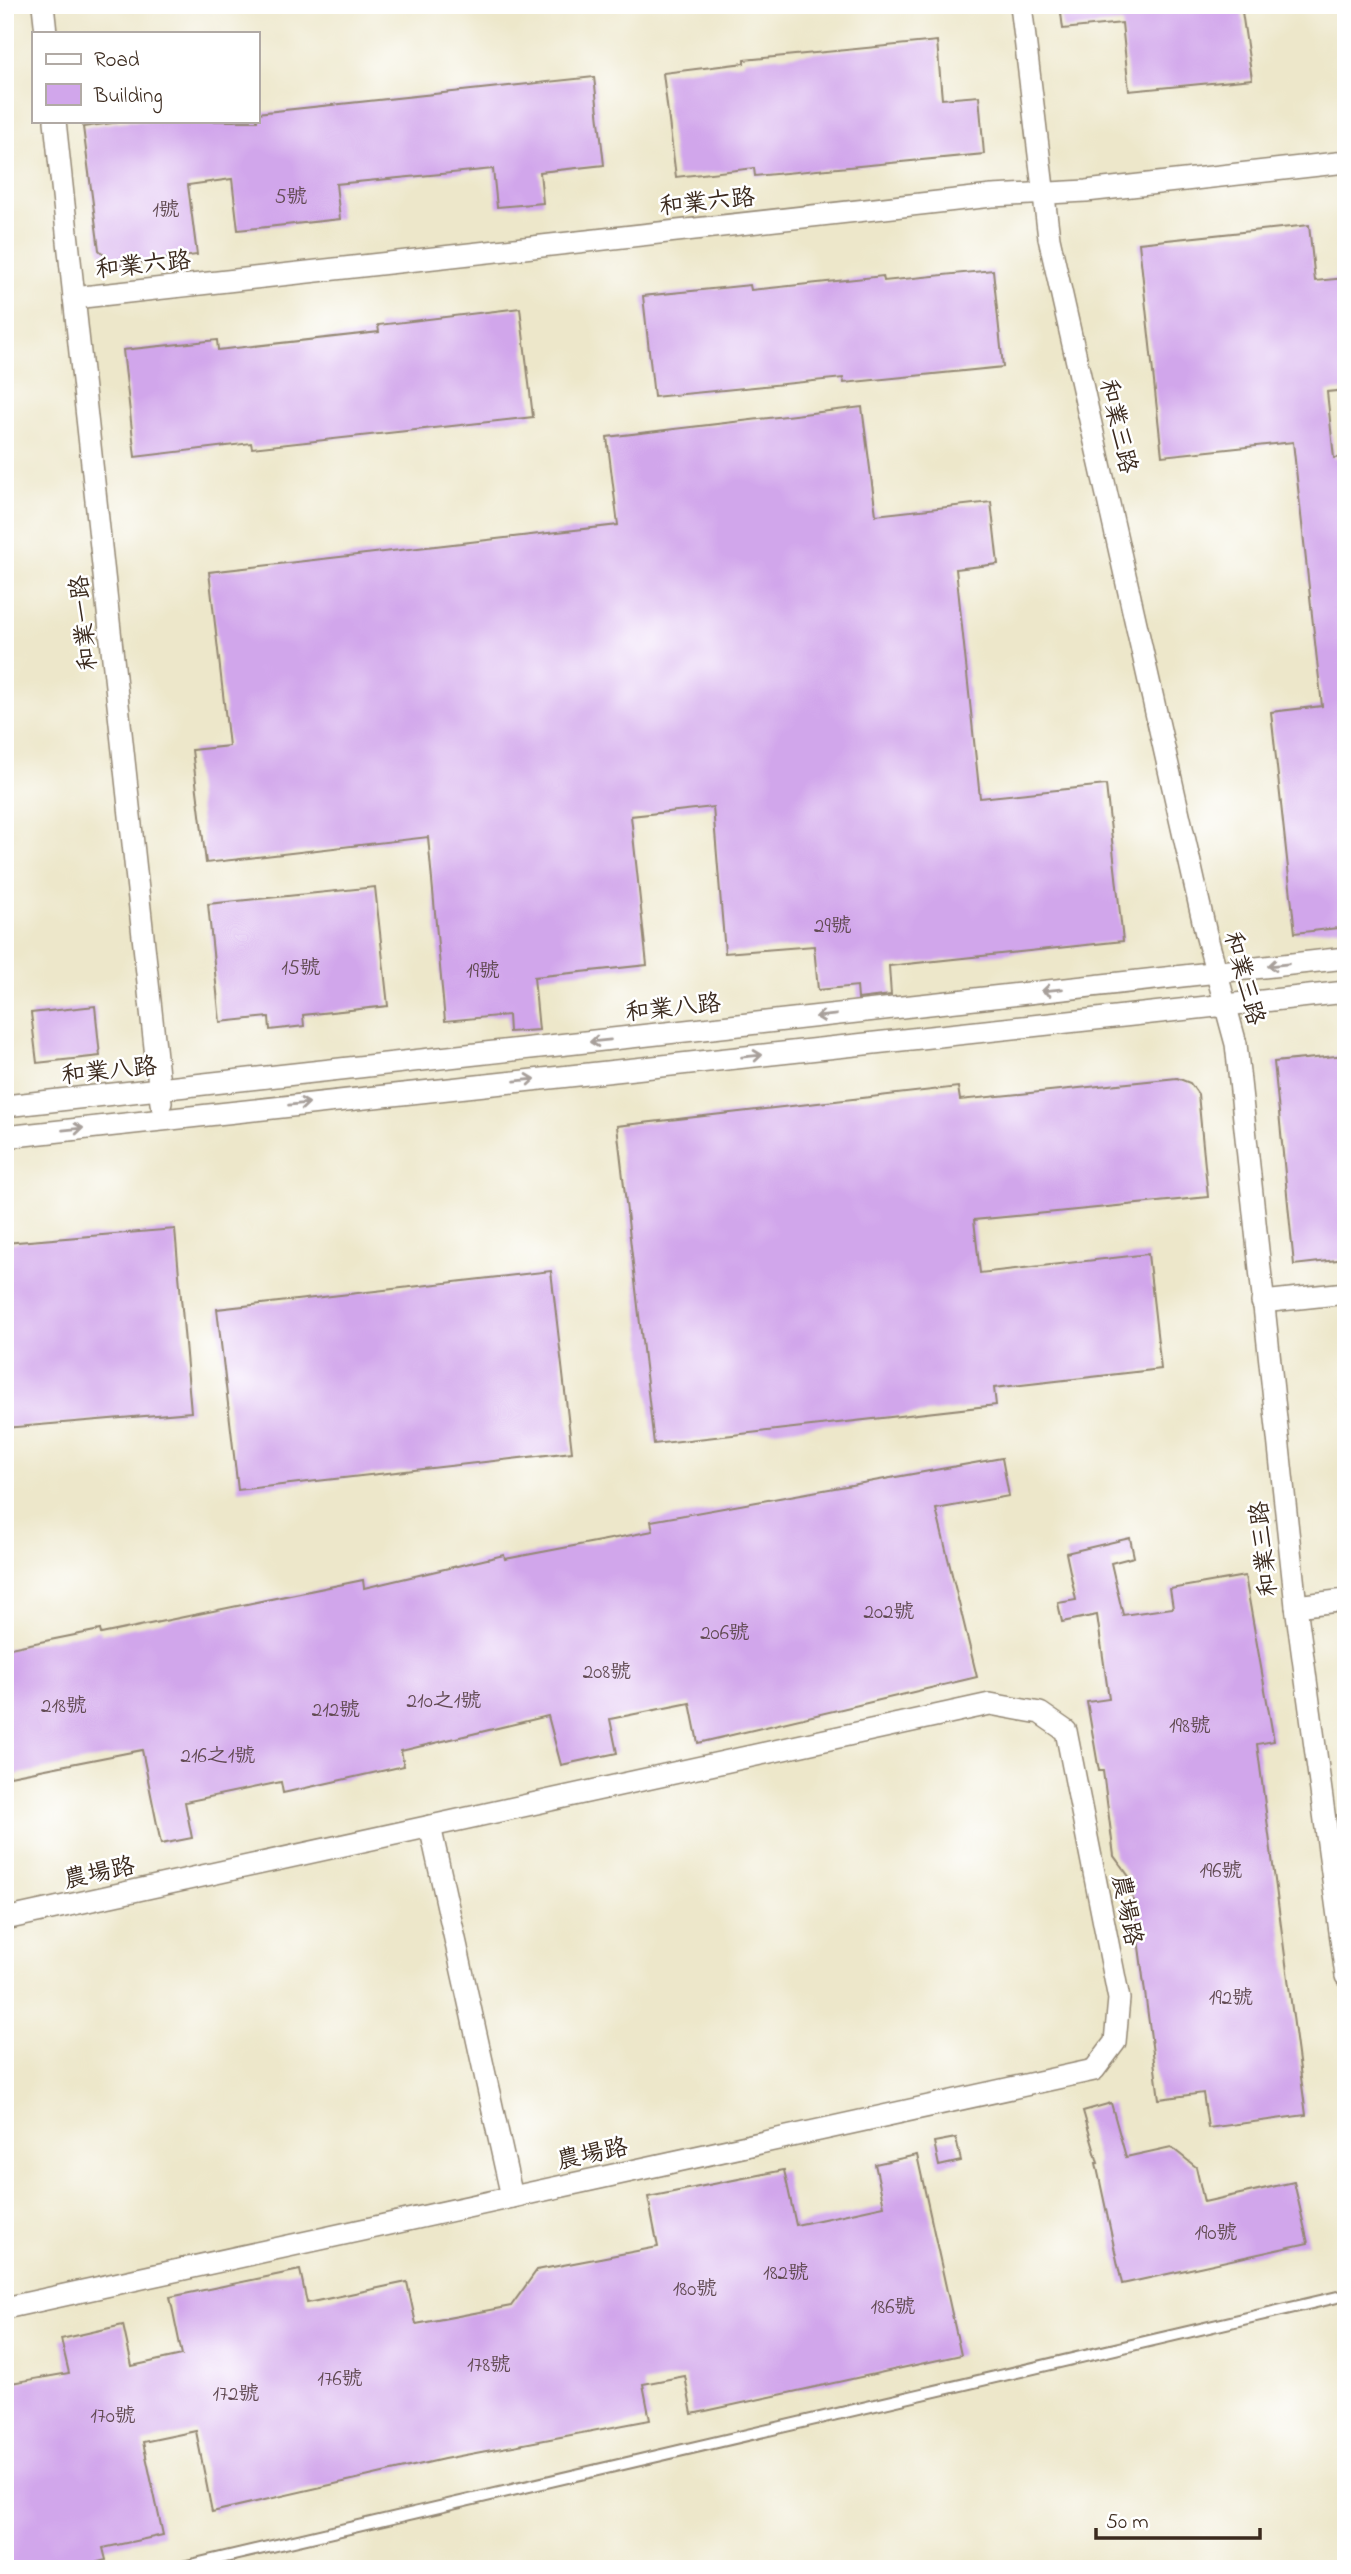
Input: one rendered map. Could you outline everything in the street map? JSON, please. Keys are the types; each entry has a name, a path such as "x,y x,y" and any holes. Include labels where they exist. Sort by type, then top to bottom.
{"street":[{"path":"43,5 46,32"},
{"name":"和業三路","path":"1021,5 1049,238 1217,972 1236,1044 1296,1606 1346,1976"},
{"name":"和業一路","path":"55,122 163,1119"},
{"name":"和業六路","path":"74,298 1346,162"},
{"name":"和業八路","path":"5,1107 1346,958"},
{"path":"5,1137 1346,992"},
{"path":"1262,1301 1346,1293"},
{"path":"1296,1606 1346,1600"},
{"name":"農場路","path":"5,1919 990,1704 1040,1713 1066,1731 1119,1999 1115,2042 1094,2070 5,2308"},
{"path":"430,1826 512,2197"}],"lane":[{"path":"174,2569 1346,2295"}],"building":[{"path":"1060,5 1241,5 1252,79 1129,91 1122,23 1063,29"},
{"path":"937,41 942,99 979,96 984,154 755,176 754,168 676,177 663,73 744,63 744,60"},
{"path":"594,77 604,165 540,172 543,203 497,207 493,169 336,184 340,219 238,230 232,179 188,185 197,255 115,266 99,250 83,127 120,122 259,122 259,113"},
{"path":"1309,225 1315,281 1346,278 1346,390 1327,392 1334,458 1346,457 1346,927 1295,933 1271,712 1322,706 1293,442 1162,456 1139,243"},
{"path":"993,270 1003,367 844,383 843,378 654,397 643,296 750,285 751,290 883,276 884,281"},
{"path":"520,308 533,417 252,448 251,443 135,457 123,350 217,340 218,350 379,332 378,325"},
{"path":"862,407 876,515 991,502 998,564 956,569 980,798 1106,785 1123,941 889,966 891,995 858,999 857,986 818,990 814,946 725,953 713,807 631,816 647,965 534,977 539,1030 509,1032 508,1015 445,1021 428,837 206,863 192,750 229,746 209,572 618,525 607,437"},
{"path":"375,887 388,1006 303,1015 304,1026 270,1030 269,1017 220,1022 208,904"},
{"path":"95,1006 100,1056 37,1063 31,1013"},
{"path":"1346,1055 1346,1259 1294,1265 1274,1062"},
{"path":"1177,1078 1190,1083 1198,1094 1208,1197 974,1220 980,1273 1148,1254 1161,1369 994,1388 996,1405 654,1444 617,1126 958,1087 960,1100"},
{"path":"175,1229 191,1412 5,1428 5,1243"},
{"path":"551,1271 572,1452 238,1490 217,1309"},
{"path":"1002,1458 1009,1496 936,1509 977,1677 698,1743 690,1703 610,1719 617,1753 561,1765 548,1716 401,1751 404,1766 283,1793 281,1782 185,1802 192,1838 161,1844 142,1750 5,1777 5,1649 100,1630 101,1634 363,1580 364,1588 504,1555 505,1559 653,1531 651,1521"},
{"path":"1130,1538 1134,1557 1111,1563 1123,1615 1173,1608 1170,1589 1245,1576 1274,1741 1257,1744 1306,2115 1208,2128 1203,2093 1159,2099 1130,1878 1114,1856 1103,1771 1099,1771 1087,1702 1109,1699 1097,1615 1062,1622 1058,1603 1076,1600 1066,1553"},
{"path":"1111,2103 1126,2157 1171,2147 1196,2167 1204,2202 1294,2182 1308,2243 1122,2284 1098,2163 1083,2111"},
{"path":"956,2138 961,2161 939,2166 934,2142"},
{"path":"917,2155 961,2355 692,2414 685,2376 643,2384 650,2420 444,2459 212,2512 196,2431 143,2442 163,2535 103,2548 106,2560 71,2569 5,2569 5,2384 69,2373 61,2339 123,2325 132,2366 182,2355 170,2297 300,2270 307,2303 407,2282 416,2324 511,2306 537,2270 658,2247 648,2197 784,2170 796,2225 884,2206 875,2164"}]}
